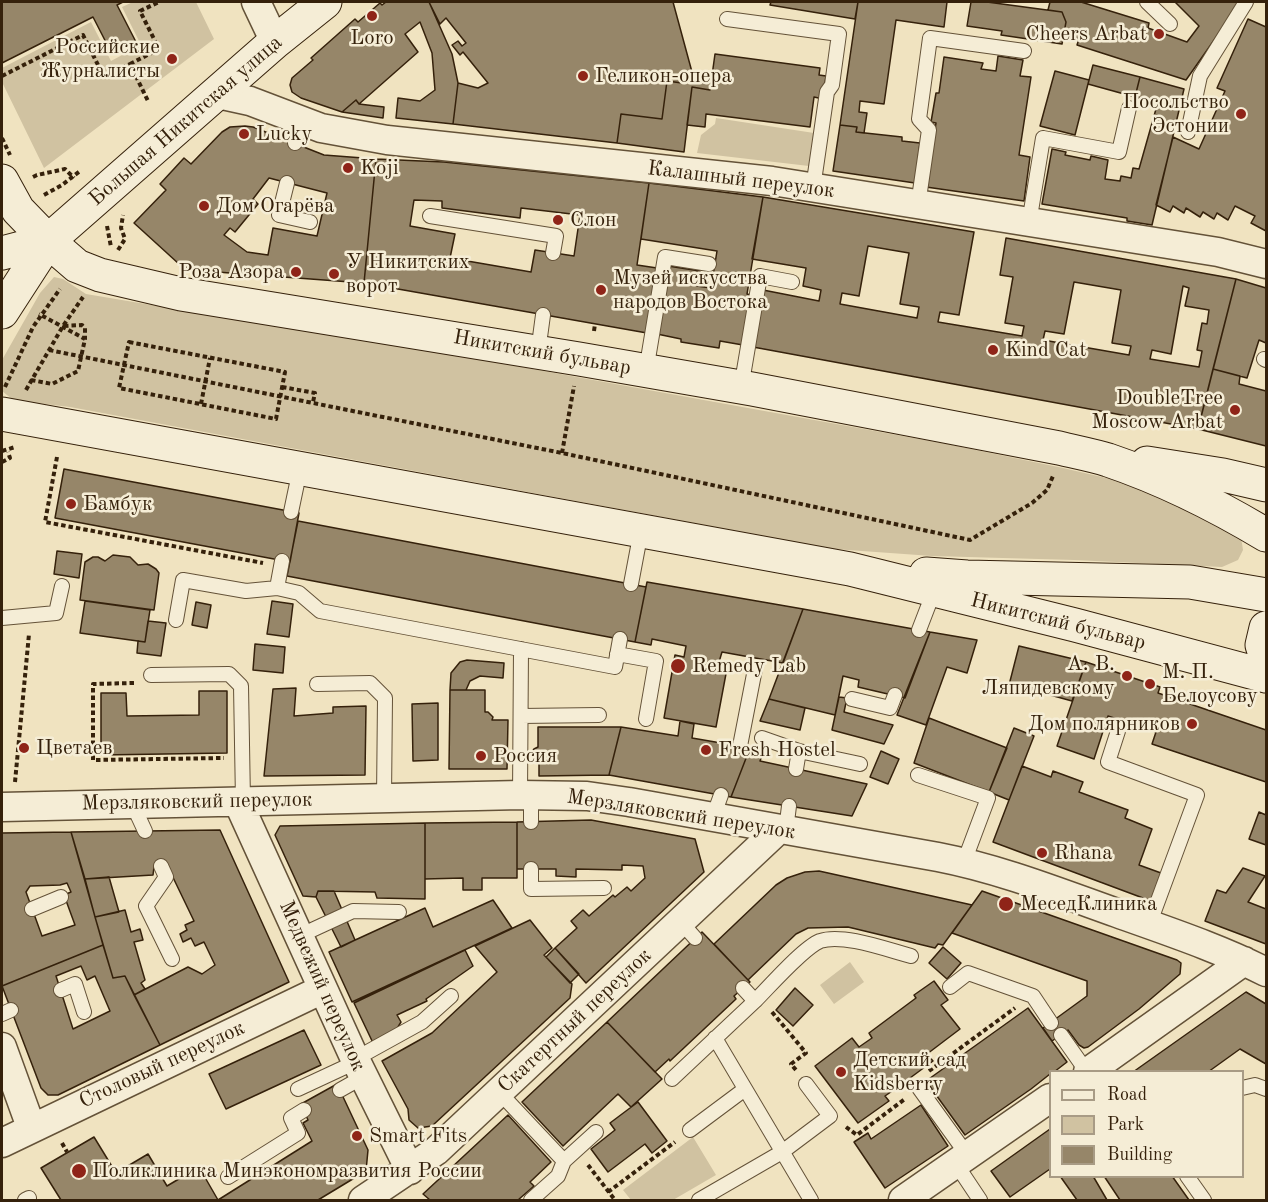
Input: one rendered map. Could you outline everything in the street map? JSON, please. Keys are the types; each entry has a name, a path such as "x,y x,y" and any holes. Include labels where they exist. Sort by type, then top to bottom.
{"main road":[{"name":"Большая Никитская улица","path":"48,241 325,2"},
{"name":"Никитский бульвар","path":"18,189 18,210 81,280 100,275 182,294 646,371 1107,459 1162,464 1266,485"},
{"path":"2,253 48,241"},
{"path":"16,311 48,241"},
{"name":"Никитский бульвар","path":"3,403 300,469 850,569 1075,625 1266,676"},
{"name":"Никитский бульвар","path":"1107,459 1221,508 1266,535"},
{"name":"Никитский бульвар","path":"850,569 967,577 1190,582 1266,596"},
{"path":"1266,628 1262,645 1266,658"}],"street":[{"path":"256,2 276,42"},
{"name":"Калашный переулок","path":"218,94 250,101 297,132 321,128 387,140 772,181 1218,252 1266,264"},
{"name":"Мерзляковский переулок","path":"2,807 384,798 527,804 587,796 717,806 964,862 1017,877 1260,968"},
{"name":"Медвежий переулок","path":"240,802 323,989 354,1072 410,1170"},
{"name":"Скатертный переулок","path":"363,1200 435,1151 499,1092 688,930 785,822"},
{"path":"1089,1070 1260,968"},
{"name":"Столовый переулок","path":"2,1143 31,1127 323,989"},
{"path":"2,1051 31,1127"},
{"path":"903,1200 1049,1099"}],"lane":[{"path":"1148,2 1170,24"},
{"path":"1188,132 1200,75 1246,2"},
{"path":"728,19 839,34 832,86 827,92 813,188"},
{"path":"918,205 929,130 919,119 930,38 1024,51"},
{"path":"1029,223 1042,138 1119,152 1129,108"},
{"path":"287,183 279,215 310,222"},
{"path":"430,216 556,236 553,253"},
{"path":"646,371 664,257 709,264"},
{"path":"741,388 760,276 792,282"},
{"path":"538,352 543,315"},
{"path":"291,512 300,469"},
{"path":"631,584 641,531"},
{"path":"277,588 281,563"},
{"path":"176,620 183,580 246,591 277,588 299,592 320,611 615,667 620,639"},
{"path":"2,618 56,613 62,586"},
{"path":"919,630 934,591"},
{"path":"520,649 521,716 527,804"},
{"path":"617,654 656,661 646,719"},
{"path":"740,746 755,669"},
{"path":"151,675 229,674 241,686 240,802"},
{"path":"317,684 370,682 385,698 384,798"},
{"path":"852,699 890,708 895,695"},
{"path":"521,716 599,715"},
{"path":"1118,731 1108,762 1197,795 1149,925"},
{"path":"762,738 799,751 860,764"},
{"path":"796,768 799,751"},
{"path":"918,775 988,798 964,862"},
{"path":"132,803 145,831"},
{"path":"161,866 166,877 146,906 172,959"},
{"path":"531,869 531,889 604,888"},
{"path":"32,909 60,897"},
{"path":"299,936 353,911 399,912"},
{"path":"672,1079 807,950 820,941 846,940 911,956"},
{"path":"950,987 969,973 1033,996 1051,1023"},
{"path":"61,990 75,984 84,1012"},
{"path":"743,988 755,1001"},
{"path":"298,1089 354,1072 422,1022 451,996"},
{"path":"1061,1035 1086,1070"},
{"path":"715,1038 811,1200"},
{"path":"699,1200 782,1152 830,1116 806,1084"},
{"path":"1244,1088 1255,1085 1266,1089"},
{"path":"919,1088 962,1160 980,1200"},
{"path":"690,1130 745,1089"},
{"path":"499,1092 564,1161"},
{"path":"228,1177 298,1133 291,1118 304,1110"},
{"path":"531,1200 558,1176 564,1161 596,1132"},
{"path":"1188,1178 1204,1200"}],"path":[{"path":"2,76 82,35 104,77 159,49 140,11 159,2"},
{"path":"130,64 148,101"},
{"path":"18,189 37,175 65,169 80,183"},
{"path":"18,189 62,185"},
{"path":"113,213 123,215 121,228 125,239 118,250"},
{"path":"26,390 63,326 81,280 108,235"},
{"path":"3,403 40,315 81,280"},
{"path":"16,311 40,315 85,339"},
{"path":"594,331 595,324"},
{"path":"31,380 52,384 78,371 85,328 82,325 63,326"},
{"path":"129,342 285,372 276,418 119,388 124,365 129,342"},
{"path":"49,350 562,453 970,540 1032,503 1047,489 1055,467"},
{"path":"201,404 210,358"},
{"path":"562,453 576,376"},
{"path":"282,387 315,393 313,402"},
{"path":"2,462 10,458 8,452"},
{"path":"57,457 45,522 281,563"},
{"path":"15,782 31,615"},
{"path":"151,675 137,683 93,684 93,760 242,758"},
{"path":"755,1001 770,1009 806,1053 791,1064 806,1084"},
{"path":"608,1192 690,1130"},
{"path":"575,1151 615,1200"}],"green space":[{"path":"133,2 196,2 214,39 44,168 2,82 2,68 91,22 111,61 141,45 122,7"},
{"path":"716,118 814,133 809,166 697,153 701,135 715,124"},
{"path":"54,277 63,279 86,294 516,366 947,444 1063,468 1128,483 1173,499 1241,537 1243,550 1238,560 1222,567 932,556 834,549 70,407 12,399 2,391 2,360 40,293"},
{"path":"850,962 864,982 834,1004 820,985"},
{"path":"693,1137 716,1175 673,1200 631,1200 623,1190"}],"building":[{"path":"2,2 123,2 117,5 136,42 112,54 93,17 2,63"},
{"path":"386,2 429,2 452,54 458,83 453,124 396,118 398,98 420,101 435,90 432,53 420,22 405,34 418,52 359,104 356,100 342,112 301,98 292,92 290,85 292,78 313,60 311,58 355,19 358,22 380,3 382,5"},
{"name":"Геликон-опера","path":"429,2 673,2 692,72 684,71 682,83 667,81 662,119 621,114 617,143 453,124 458,83 478,88 488,83 463,52 460,55 452,45 458,41 462,46 466,43 446,18 440,24"},
{"path":"771,2 858,2 855,19 770,5"},
{"path":"858,2 947,2 944,27 896,20 884,104 860,101 859,112 867,113 864,133 856,132 857,127 840,125"},
{"path":"971,2 1062,12 1066,22 1062,44 1001,35 1002,31 967,26"},
{"path":"1050,2 1081,2 1149,23 1148,28 1187,42 1199,26 1175,2 1241,2 1186,80 1077,45 1079,39 1064,33 1066,22 1062,12 1048,10"},
{"name":"Посольство Эстонии","path":"1248,19 1266,27 1266,231 1251,223 1255,216 1235,206 1228,220 1217,213 1214,219 1203,212 1200,217 1186,208 1184,213 1173,206 1170,212 1156,205 1173,137 1199,149 1225,91 1217,88"},
{"path":"715,54 820,68 819,75 826,76 823,99 814,97 810,127 706,114 705,127 687,125 692,87 710,90"},
{"path":"998,56 1023,60 1020,76 1031,77 1019,155 1030,157 1024,201 926,187 936,123 931,122 936,93 939,93 944,57 983,63 981,69 996,71"},
{"path":"1093,65 1140,77 1135,97 1088,84"},
{"path":"684,71 712,75 710,90 692,87 684,152 617,143 621,114 662,119 667,81 682,83"},
{"path":"1055,71 1089,80 1075,135 1040,126"},
{"path":"1140,77 1184,89 1152,225 1127,221 1127,218 1042,204 1052,149 1066,152 1065,155 1090,160 1091,156 1108,160 1105,179 1120,181 1121,176 1131,178 1133,168 1139,169 1156,109 1149,101 1135,97"},
{"path":"356,100 359,104 384,107 383,118 342,112"},
{"path":"840,125 857,127 856,132 902,137 902,141 920,143 915,183 833,171"},
{"name":"Дом Огарёва","path":"230,127 253,127 324,155 376,159 364,283 190,270 179,264 134,223 166,190 160,184 184,158 191,164 222,132","holes":["269,178 327,193 317,236 273,228 268,255 247,252 224,235 230,228 235,232 258,204 253,199"]},
{"path":"376,159 444,162 649,183 637,265 657,268 647,333 364,283","holes":["414,200 442,201 442,208 520,218 521,208 580,215 574,256 535,250 531,272 450,258 455,234 410,226"]},
{"path":"649,183 763,197 747,294 751,295 743,345 720,341 719,348 681,342 681,339 657,334 668,266 700,271 697,286 711,288 717,251 641,239"},
{"path":"763,197 974,232 959,315 940,312 938,322 1022,336 1024,326 1005,323 1013,277 1000,275 1006,238 1236,279 1198,429 753,347 763,290 819,301 821,290 803,286 806,268 752,259","holes":["868,246 909,253 900,304 919,307 917,318 840,304 842,293 859,296","1074,282 1121,290 1112,343 1131,346 1129,355 1043,340 1045,331 1064,334","1183,286 1189,288 1185,306 1209,310 1207,324 1202,323 1197,350 1202,351 1199,367 1150,359 1152,350 1171,354"]},
{"path":"1236,279 1266,288 1266,343 1259,340 1247,378 1213,369"},
{"name":"DoubleTree Moscow Arbat","path":"1213,369 1240,376 1239,384 1266,391 1266,446 1198,429"},
{"path":"64,469 299,513 290,562 55,518"},
{"path":"298,521 646,587 635,642 287,576"},
{"path":"57,551 82,554 79,578 54,574"},
{"path":"113,555 130,557 138,565 148,564 159,573 154,610 80,600 85,562 93,557 105,561"},
{"path":"647,582 803,609 783,663 722,652 719,662 728,663 716,727 664,718 675,655 684,657 686,646 652,639 651,645 635,642"},
{"path":"85,601 150,610 145,642 80,633"},
{"path":"272,601 293,604 289,637 267,634"},
{"path":"196,602 211,605 207,628 192,625"},
{"path":"803,609 930,632 905,698 858,687 859,680 843,676 835,715 769,699"},
{"path":"148,621 166,623 161,656 137,653 138,641 145,642"},
{"path":"930,632 977,640 967,673 947,667 926,725 897,715"},
{"path":"255,644 285,647 283,673 253,670"},
{"path":"1019,646 1086,662 1072,701 1032,690 1030,695 1008,689"},
{"path":"467,660 504,663 503,678 480,676 470,681 466,690 450,690 451,673 460,662"},
{"name":"Дом полярников","path":"1086,662 1160,687 1158,693 1266,730 1266,782 1152,744 1156,732 1108,716 1094,759 1057,746"},
{"path":"296,688 294,716 333,713 333,707 366,706 365,775 264,776 273,689"},
{"path":"450,690 485,690 485,712 493,717 492,720 508,720 507,769 449,769"},
{"path":"199,691 227,691 227,753 101,755 101,693 126,693 127,716 199,715"},
{"path":"839,697 847,698 844,712 893,725 884,744 832,730"},
{"path":"769,699 805,708 800,730 760,721"},
{"path":"438,703 438,760 413,761 412,704"},
{"path":"929,718 1007,748 989,792 914,763"},
{"path":"680,721 694,724 692,738 750,748 731,797 609,775 621,727 678,736"},
{"path":"538,727 621,727 609,775 539,776 539,763 534,762 531,753 538,747"},
{"path":"1014,728 1034,736 1009,800 989,792"},
{"path":"750,748 764,750 760,761 867,784 852,816 731,797"},
{"path":"881,751 899,759 888,784 870,777"},
{"path":"1022,766 1051,777 1053,771 1083,782 1079,792 1128,810 1125,818 1152,829 1139,865 1161,873 1151,901 993,842"},
{"path":"1259,812 1266,815 1266,845 1249,839"},
{"path":"591,820 695,839 704,872 586,983 555,948 577,928 571,921 583,910 589,916 613,895 615,897 627,887 631,891 645,878 643,866 622,865 622,870 576,869 576,877 556,876 556,869 517,869 517,822"},
{"path":"517,822 517,878 482,878 482,890 463,890 463,878 425,879 425,823"},
{"path":"425,823 425,899 377,898 375,892 318,891 316,897 303,896 275,835 280,826"},
{"path":"220,830 289,982 160,1045 134,995 188,967 202,974 215,965 204,942 195,946 191,938 183,942 180,934 187,930 185,925 194,921 167,865 154,867 153,875 85,879 71,832"},
{"path":"71,832 103,945 2,986 2,833","holes":["67,883 71,892 64,895 75,925 42,936 26,892 30,886"]},
{"path":"1243,868 1265,876 1248,902 1266,909 1266,944 1205,921 1217,890 1226,893"},
{"path":"819,871 972,905 943,945 938,944 935,948 848,927 808,928 796,934 748,980 714,944 776,885 787,878 805,872"},
{"path":"109,877 119,912 95,917 85,879"},
{"path":"318,891 334,891 355,940 341,947 316,897"},
{"path":"982,891 1177,960 1181,963 1180,974 1139,1009 1088,1047 1084,1048 1079,1045 1068,1030 1052,1041 1043,1028 1087,996 1087,981 952,933"},
{"path":"493,900 512,928 352,1002 329,952 425,908 433,927"},
{"path":"125,910 131,932 140,929 143,940 134,942 145,980 141,983 145,989 134,995 125,976 113,978 95,917"},
{"path":"530,920 552,948 544,955 572,984 570,998 432,1126 418,1128 409,1120 408,1109 382,1061 432,1033 497,972 475,946"},
{"path":"702,932 750,982 734,996 736,999 670,1061 669,1059 655,1072 607,1022"},
{"path":"103,945 113,978 125,976 160,1045 58,1095 48,1095 41,1088 2,986","holes":["81,966 87,980 95,976 110,1011 73,1029 56,976"]},
{"path":"943,947 961,963 947,979 929,963"},
{"path":"555,948 579,974 570,983 546,957"},
{"path":"465,950 473,966 426,999 427,1001 397,1015 401,1022 392,1037 374,1045 354,1003"},
{"path":"934,981 948,1000 941,1005 960,1029 927,1054 933,1061 910,1078 911,1084 904,1089 898,1087 885,1096 889,1101 858,1123 815,1066 852,1038 859,1047 872,1038 869,1033 916,998 914,995"},
{"path":"795,988 813,1005 793,1026 776,1010"},
{"path":"1246,992 1266,1004 1266,1064 1240,1049 1211,1070 1136,1070"},
{"path":"1028,1008 1067,1062 1057,1070 1049,1070 1049,1075 1031,1089 965,1135 926,1081"},
{"path":"607,1022 662,1079 631,1107 618,1094 563,1146 522,1102"},
{"path":"304,1030 321,1065 226,1109 209,1074"},
{"path":"337,1084 368,1150 366,1171 318,1200 218,1200 312,1141 303,1123 308,1120 301,1104"},
{"path":"638,1102 667,1141 652,1153 645,1144 608,1172 591,1149 615,1130 610,1123"},
{"path":"921,1105 948,1146 885,1188 854,1142 868,1133 871,1139"},
{"path":"508,1115 551,1162 530,1182 534,1186 518,1200 430,1200 423,1194"},
{"path":"1049,1130 1049,1170 1010,1197 991,1171"},
{"name":"Поликлиника Минэкономразвития России","path":"94,1137 116,1173 148,1154 167,1186 199,1167 218,1200 61,1200 41,1168"},
{"path":"1061,1178 1094,1178 1107,1200 1077,1200"},
{"path":"1105,1178 1173,1178 1189,1200 1120,1200"}],"place":[{"name":"Loro","path":"372,16"},
{"name":"Cheers Arbat","path":"1159,34"},
{"name":"Российские Журналисты","path":"172,59"},
{"name":"Геликон-опера","path":"583,76"},
{"name":"Посольство Эстонии","path":"1241,114"},
{"name":"Lucky","path":"244,134"},
{"name":"Koji","path":"348,168"},
{"name":"Дом Огарёва","path":"204,206"},
{"name":"Слон","path":"558,220"},
{"name":"Роза Азора","path":"296,272"},
{"name":"У Никитских ворот","path":"334,274"},
{"name":"Музей искусства народов Востока","path":"601,290"},
{"name":"Kind Cat","path":"993,350"},
{"name":"DoubleTree Moscow Arbat","path":"1235,410"},
{"name":"Бамбук","path":"71,504"},
{"name":"Remedy Lab","path":"678,666"},
{"name":"А. В. Ляпидевскому","path":"1127,676"},
{"name":"М. П. Белоусову","path":"1150,684"},
{"name":"Дом полярников","path":"1192,724"},
{"name":"Цветаев","path":"24,748"},
{"name":"Fresh Hostel","path":"706,750"},
{"name":"Россия","path":"481,756"},
{"name":"Rhana","path":"1042,853"},
{"name":"МеседКлиника","path":"1006,904"},
{"name":"Детский сад Kidsberry","path":"841,1072"},
{"name":"Smart Fits","path":"357,1136"},
{"name":"Поликлиника Минэкономразвития России","path":"79,1171"}]}
